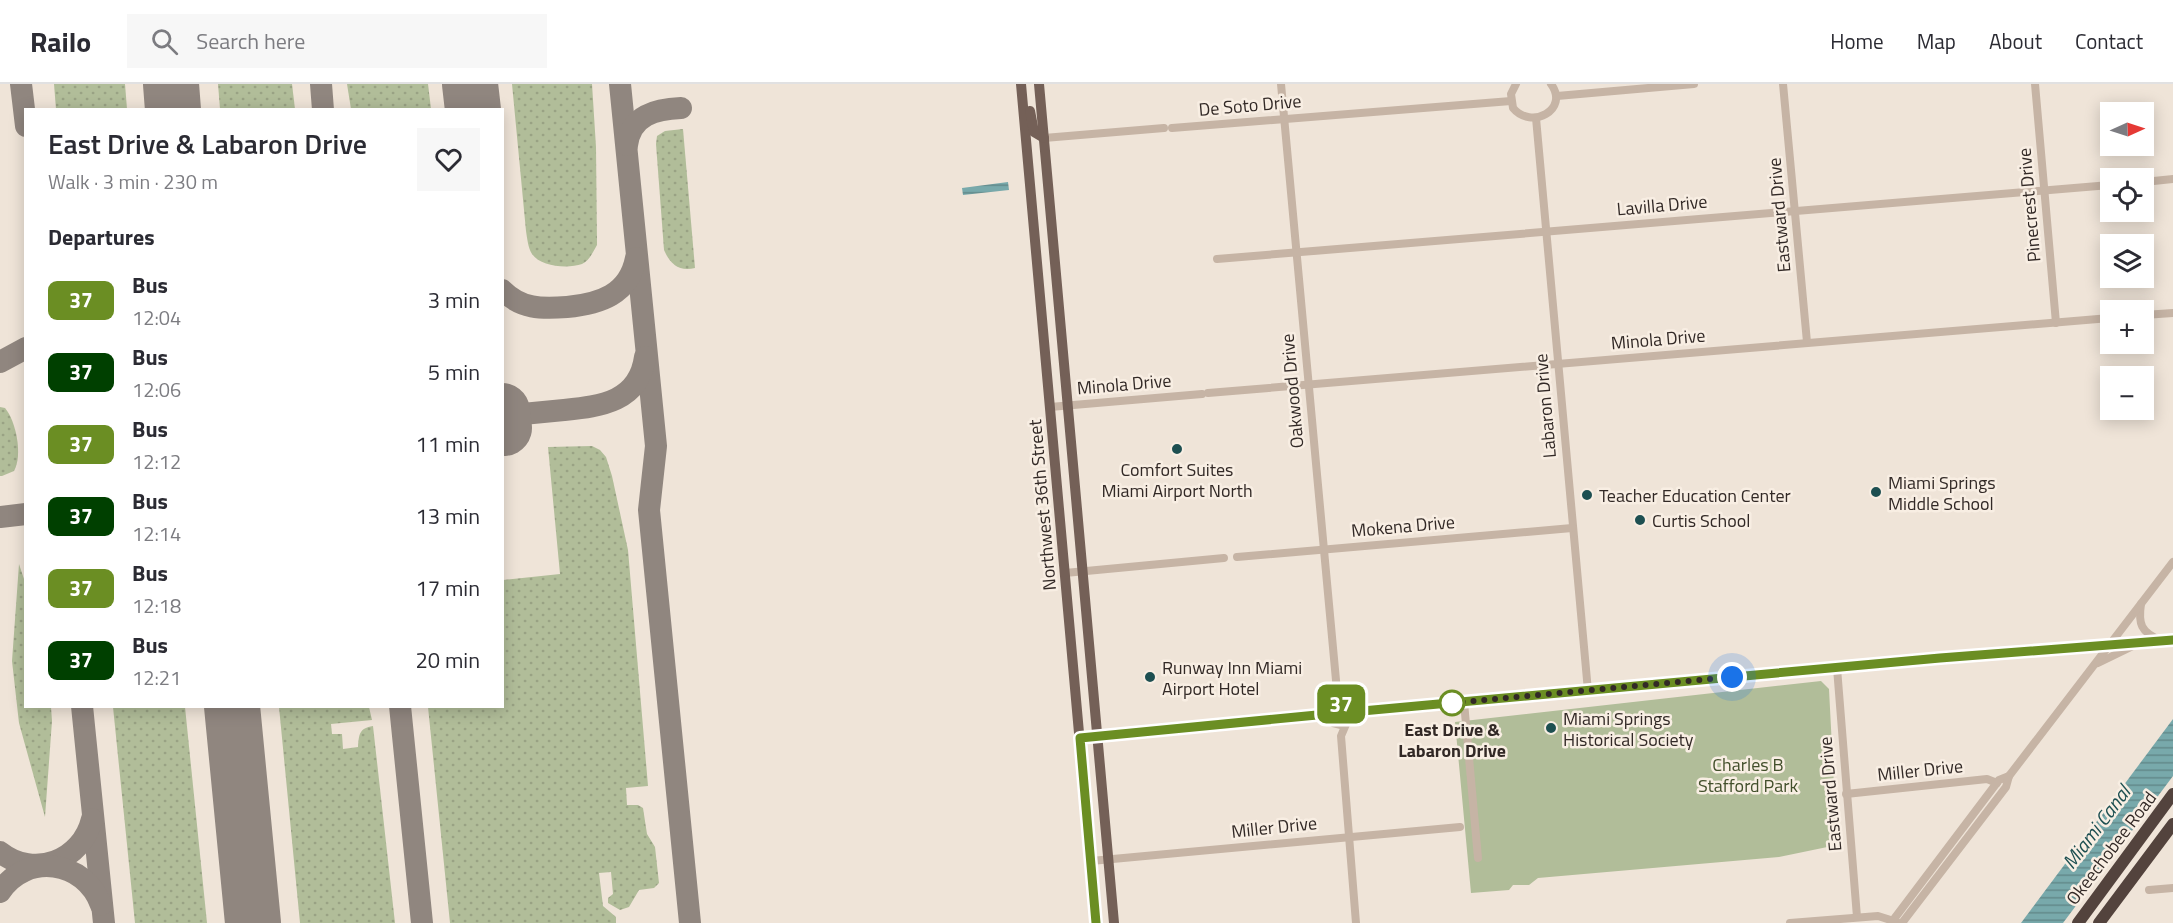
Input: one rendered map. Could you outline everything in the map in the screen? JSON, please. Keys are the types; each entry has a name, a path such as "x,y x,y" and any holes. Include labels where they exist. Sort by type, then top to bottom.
{"highway":[{"name":"Okeechobee Road","path":"2078,923 2173,794"},
{"name":"Okeechobee Road","path":"2099,923 2108,918 2173,824"},
{"path":"2108,918 2108,897 2116,871"}],"main road":[{"name":"Northwest 36th Street","path":"1039,84 1114,923"},
{"name":"Northwest 36th Street","path":"1021,88 1096,923"},
{"path":"1021,88 1030,104 1034,132 1044,138"},
{"path":"1036,246 1054,244"}],"street":[{"name":"Oakwood Drive","path":"1281,84 1337,695 1332,707 1333,722"},
{"path":"1516,84 1511,100 1517,112 1536,118 1551,112 1557,96 1551,84"},
{"path":"1557,96 1694,84"},
{"name":"Eastward Drive","path":"1783,84 1807,342"},
{"name":"Pinecrest Drive","path":"2035,84 2056,323"},
{"name":"De Soto Drive","path":"1044,138 1511,100"},
{"name":"Labaron Drive","path":"1536,118 1588,691"},
{"path":"2154,181 2173,179"},
{"name":"Lavilla Drive","path":"1217,259 2100,185"},
{"path":"2154,314 2173,313"},
{"name":"Minola Drive","path":"1050,407 2100,319"},
{"name":"Mokena Drive","path":"1237,557 1572,528"},
{"path":"1065,573 1224,558"},
{"path":"1897,922 2001,795 2009,776 2173,562"},
{"path":"2141,603 2139,620 2143,630 2162,641"},
{"path":"1080,738 1317,715 1332,707 1345,706 1362,711 2173,640"},
{"path":"2093,666 2141,643"},
{"name":"Eastward Drive","path":"1837,668 1857,917"},
{"name":"Oakwood Drive","path":"1337,695 1345,706"},
{"path":"1464,702 1478,858"},
{"path":"1341,736 1348,720 1345,706"},
{"path":"1317,715 1341,725 1362,711"},
{"path":"1333,722 1341,736 1356,923"},
{"path":"1897,922 1997,783 2009,776"},
{"name":"Miller Drive","path":"1846,794 1987,779 1997,783"},
{"name":"Miller Drive","path":"1091,861 1460,826"},
{"path":"2149,890 2173,888"},
{"path":"1790,923 1878,916 1897,922"}],"green space":[{"path":"54,84 125,84 127,108 56,108"},
{"path":"218,84 292,84 295,108 220,108"},
{"path":"347,84 428,84 431,108 351,108"},
{"path":"512,84 592,84 596,147 597,245 589,259 582,264 562,266 548,264 536,258 530,249 526,231"},
{"path":"683,129 695,268 689,269 676,266 664,250 656,144 657,136 665,131"},
{"path":"0,407 5,408 9,414 15,429 18,447 17,464 14,471 2,476 0,476"},
{"path":"592,446 606,457 612,476 628,550 648,786 626,788 627,805 638,805 643,808 647,834 655,847 659,883 654,888 639,890 629,907 620,910 608,903 608,898 613,894 611,872 599,873 603,906 616,917 616,923 450,923 428,708 504,708 504,580 560,574 548,447"},
{"path":"19,564 24,579 24,708 51,708 45,817 19,723 12,661"},
{"name":"Charles B Stafford Park","path":"1821,681 1829,689 1837,845 1779,857 1538,878 1529,885 1513,885 1509,890 1471,893 1455,722"},
{"path":"113,708 185,708 207,923 135,923"},
{"path":"279,708 369,708 372,720 331,724 332,734 342,734 343,749 358,747 361,733 365,728 373,726 395,923 300,923"}],"water":[{"path":"1008,182 1009,190 963,195 962,188"},
{"name":"Miami Canal","path":"2173,719 2173,776 2063,923 2021,923"}],"taxiway":[{"path":"21,84 24,109"},
{"path":"321,84 323,108"},
{"path":"620,84 656,446 649,510 690,923"},
{"path":"627,145 629,135 639,120 654,112 681,108"},
{"path":"504,292 517,301 540,308 579,306 601,300 620,289 627,281 636,258"},
{"path":"0,362 24,349"},
{"path":"504,416 578,408 616,399 635,384 645,357"},
{"path":"0,517 24,514"},
{"path":"82,708 104,923"},
{"path":"400,708 422,923"},
{"path":"0,852 13,860 27,864 55,861 78,846 87,834 92,819"},
{"path":"0,892 11,879 24,871 39,867 54,867 82,878 93,890 101,905"}],"runway":[{"path":"171,84 173,108"},
{"path":"470,84 473,108"},
{"path":"232,708 253,923"}],"bus line":[{"name":"37","path":"1096,923 1080,738 1317,715 1340,704 1362,711 1940,658 2173,640"}],"place":[{"name":"Comfort Suites Miami Airport North","path":"1177,449"},
{"name":"Miami Springs Middle School","path":"1876,492"},
{"name":"Teacher Education Center","path":"1587,495"},
{"name":"Curtis School","path":"1640,520"},
{"name":"Runway Inn Miami Airport Hotel","path":"1150,677"},
{"name":"East Drive & Labaron Drive","path":"1452,703"},
{"name":"Miami Springs Historical Society","path":"1551,728"}],"route":[{"path":"1452,703 1732,677"}]}
